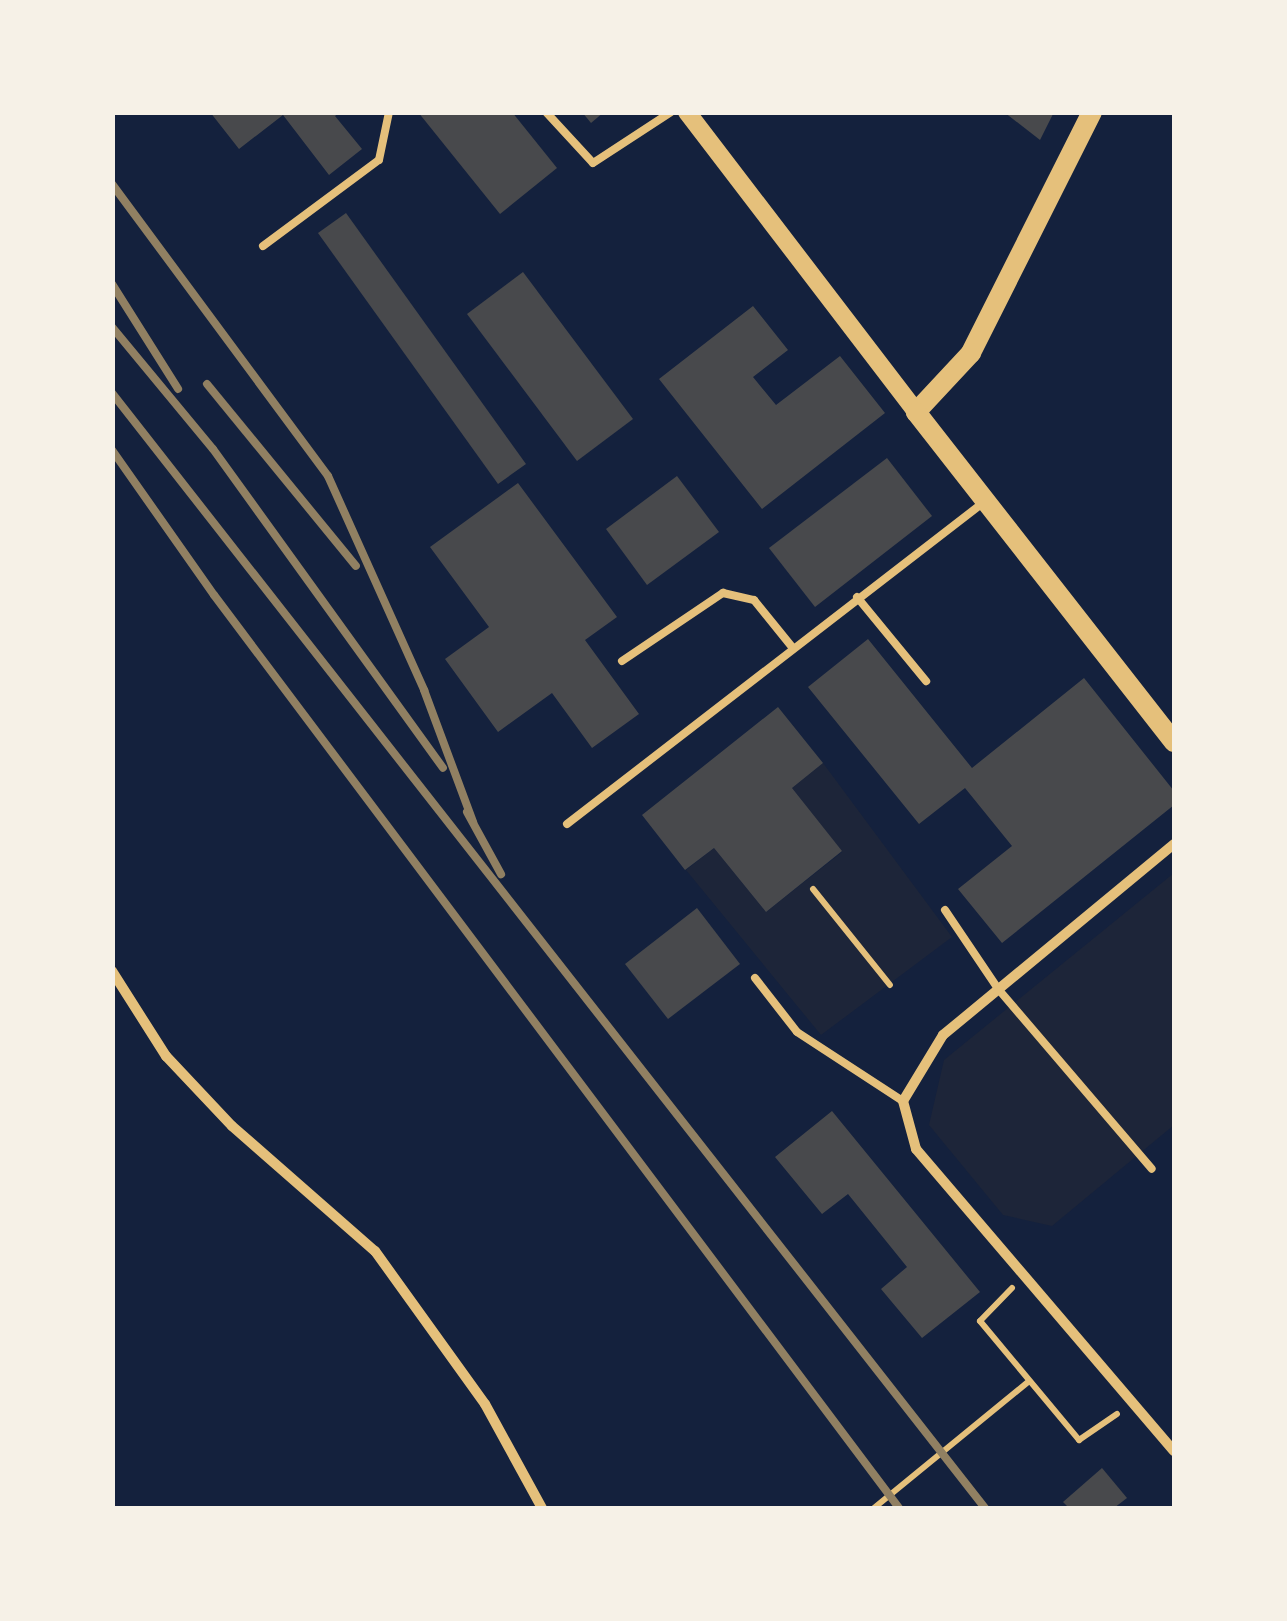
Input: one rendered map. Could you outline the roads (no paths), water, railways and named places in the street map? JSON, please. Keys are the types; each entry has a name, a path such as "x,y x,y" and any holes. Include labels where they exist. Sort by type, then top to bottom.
{"main road":[{"path":"1092,112 980,337 916,412 1174,742"}],"street":[{"path":"687,112 916,412"},
{"path":"1174,844 942,1035 903,1102 916,1149 1130,1405 1174,1451"},
{"path":"112,971 166,1056 232,1126 375,1252 484,1404 542,1508"}],"lane":[{"path":"264,246 379,160 388,112"},
{"path":"546,112 593,163 671,112"},
{"path":"566,824 988,500"},
{"path":"622,661 722,593 754,600 792,647"},
{"path":"857,598 926,681"},
{"path":"946,910 999,990 1152,1169"},
{"path":"755,978 797,1032 903,1102"}],"railway":[{"path":"112,184 328,476 424,690 473,822"},
{"path":"112,284 178,389"},
{"path":"112,327 213,449 443,768"},
{"path":"207,384 356,566"},
{"path":"112,393 985,1508"},
{"path":"112,450 214,595 899,1508"},
{"path":"467,812 501,874"}]}
